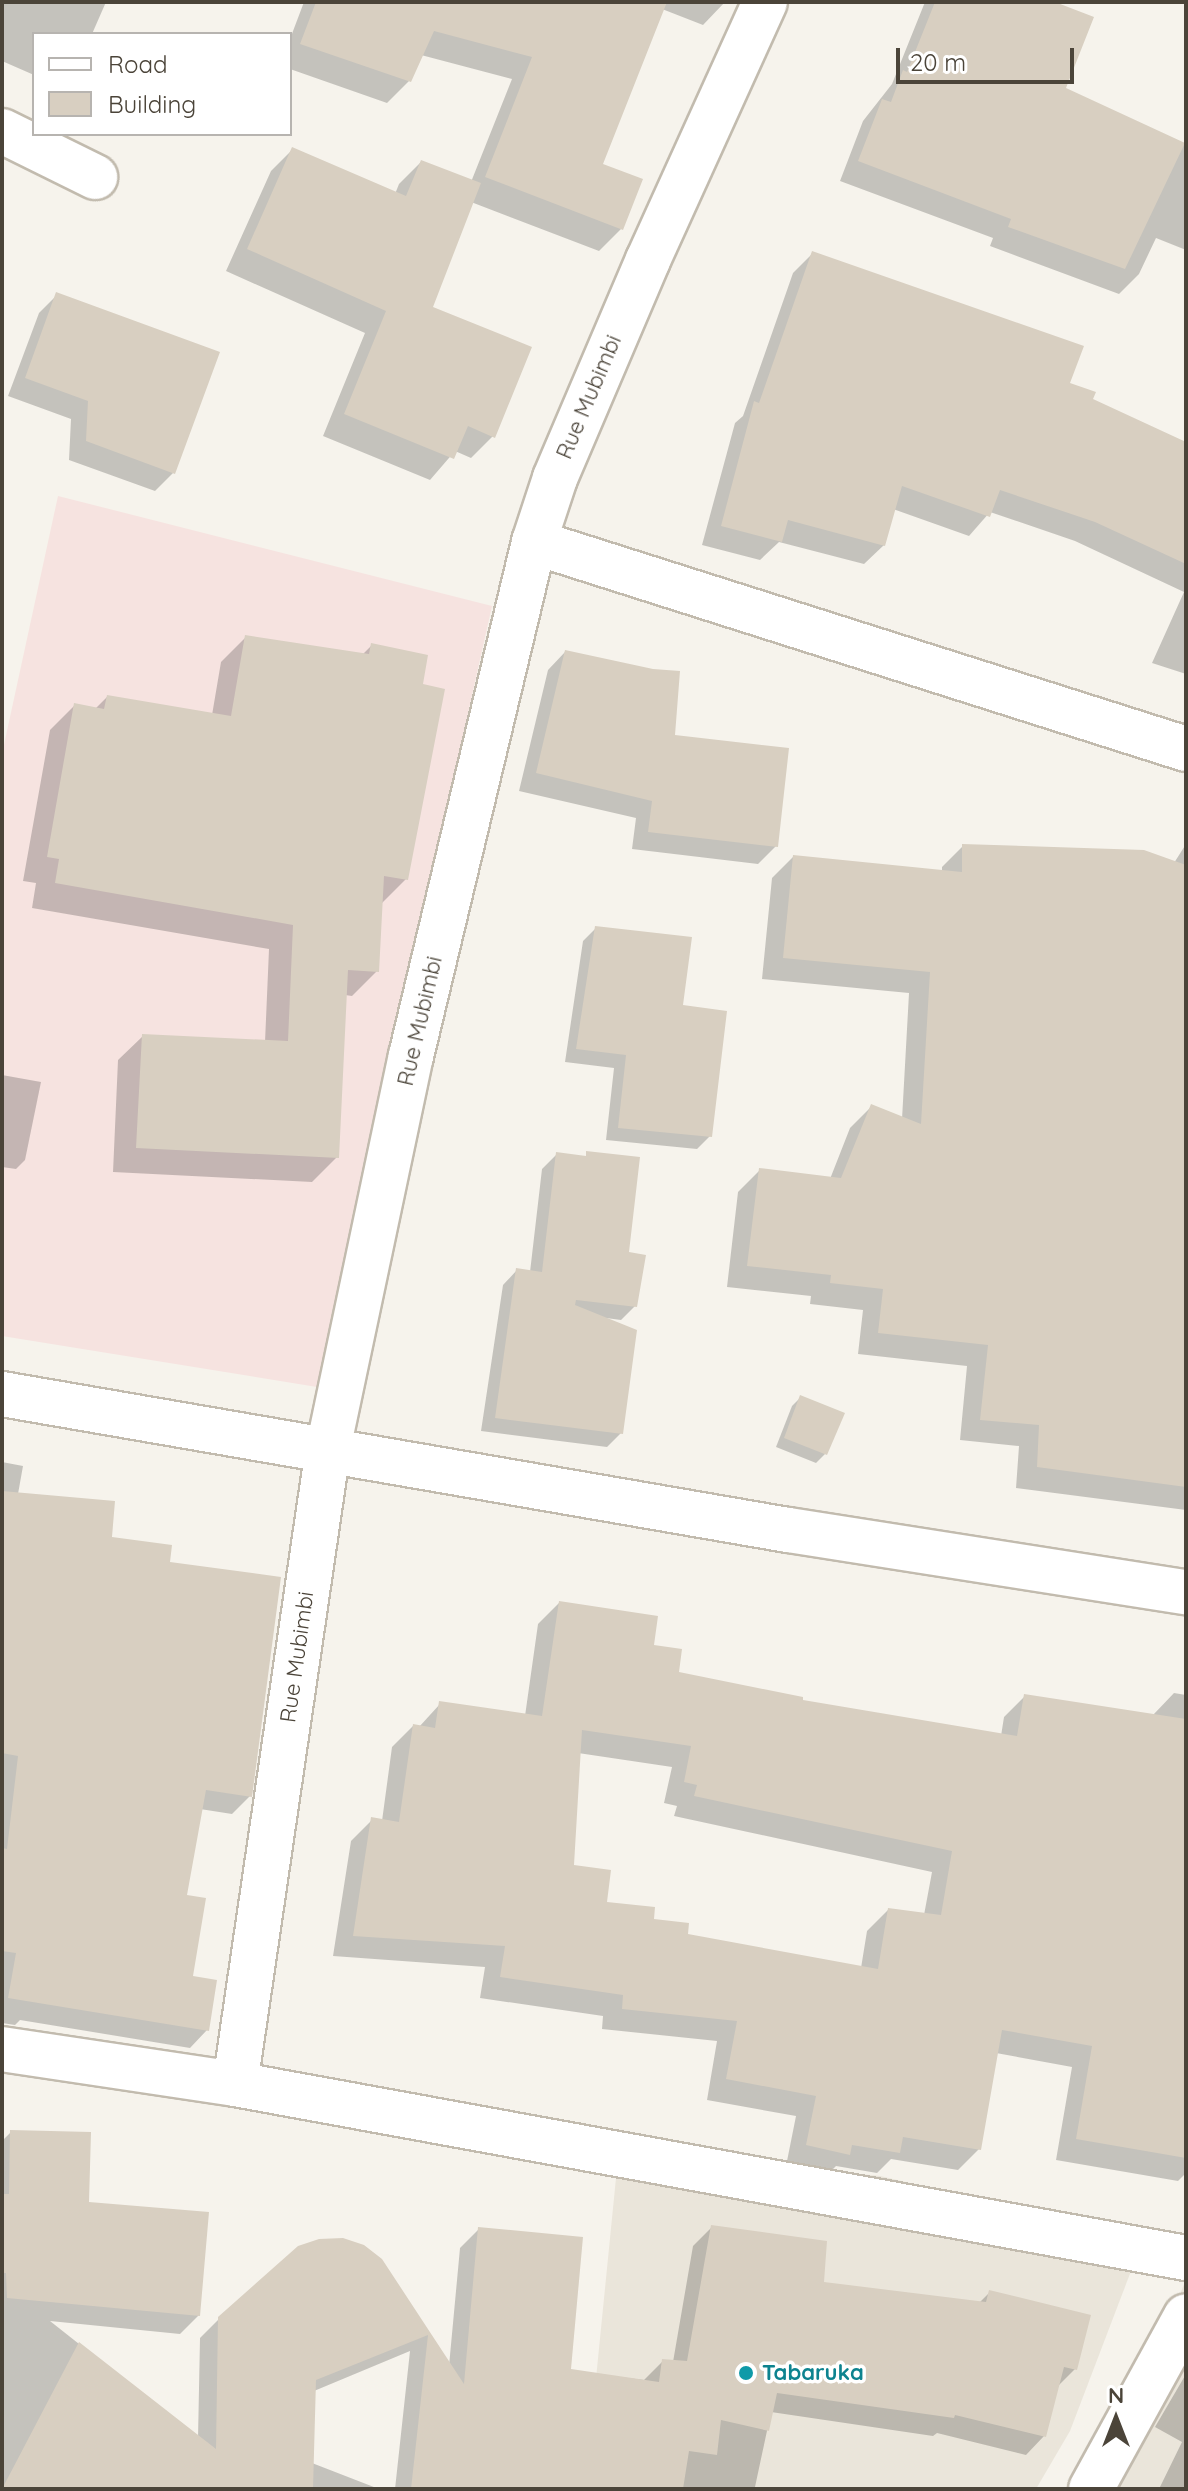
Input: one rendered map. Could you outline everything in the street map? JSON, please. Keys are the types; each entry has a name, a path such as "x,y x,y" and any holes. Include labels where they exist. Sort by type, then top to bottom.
{"street":[{"name":"Rue Mubimbi","path":"235,2084 328,1449 411,1056 534,542 555,478 648,260 765,2"},
{"path":"2,131 95,177"},
{"path":"534,542 1186,749"},
{"path":"2,1394 788,1530 1186,1592"},
{"path":"2,2049 235,2084 1186,2258"},
{"path":"1091,2489 1186,2316"}],"shaded area":[{"path":"58,496 492,606 317,1387 2,1336 2,754"},
{"path":"617,2168 798,2168 880,2176 1144,2237 1070,2431 1036,2489 585,2489"},
{"path":"1186,2280 1186,2489 1095,2489"}],"building":[{"path":"316,2 667,2 603,164 643,179 623,230 485,177 532,57 434,31 411,82 300,44"},
{"path":"935,2 1055,2 1094,17 1066,88 1185,143 1125,269 1008,227 1011,219 858,161 882,99 891,102 903,70 907,72"},
{"path":"292,147 406,196 421,160 481,183 433,307 532,347 495,438 468,426 454,459 344,414 386,311 247,249"},
{"path":"812,251 1084,346 1070,383 1096,392 1093,399 1186,442 1186,564 1095,522 1000,490 990,517 902,486 885,546 788,520 782,542 721,526 754,401 759,403"},
{"path":"56,292 220,352 175,474 86,441 88,401 25,378"},
{"path":"245,635 369,654 371,643 428,655 423,684 445,689 408,880 384,876 379,972 348,970 339,1158 136,1148 142,1034 288,1041 293,925 55,883 59,859 47,857 74,703 104,709 107,695 231,716"},
{"path":"565,650 653,669 680,671 675,735 789,748 778,847 648,832 652,801 536,773"},
{"path":"962,844 1144,850 1186,865 1186,1487 1037,1467 1039,1425 980,1420 988,1345 878,1333 883,1289 830,1283 831,1275 747,1266 759,1168 841,1178 871,1104 921,1124 930,972 783,958 793,855 962,872"},
{"path":"595,926 692,937 683,1005 727,1011 712,1137 618,1128 626,1055 576,1049"},
{"path":"586,1151 640,1157 629,1252 646,1255 637,1307 576,1300 575,1305 637,1330 623,1434 495,1418 516,1268 542,1272 556,1152 586,1156"},
{"path":"800,1395 845,1413 827,1455 784,1438"},
{"path":"2,1491 115,1501 112,1537 172,1545 170,1562 281,1577 252,1797 206,1790 187,1895 206,1898 193,1976 217,1980 209,2031 8,1998 16,1953 2,1951 2,1848 7,1849 18,1756 2,1753"},
{"path":"559,1601 658,1616 654,1645 682,1649 679,1672 803,1697 803,1700 1017,1736 1024,1694 1186,1719 1186,2158 1076,2139 1092,2046 1002,2030 981,2150 903,2137 900,2153 852,2145 850,2155 806,2145 816,2096 726,2079 737,2021 622,2009 623,1995 500,1977 505,1946 353,1936 371,1817 399,1822 413,1724 435,1728 439,1701 542,1716","holes":["582,1730 691,1746 684,1782 697,1785 694,1796 952,1851 941,1915 888,1908 878,1969 688,1934 689,1923 654,1919 655,1907 607,1902 611,1870 574,1865"]},
{"path":"10,2130 91,2132 89,2202 209,2212 200,2316 7,2298 6,2273 2,2273 2,2194 9,2194"},
{"path":"711,2225 827,2241 824,2282 986,2302 989,2290 1091,2315 1077,2370 1064,2367 1046,2437 955,2415 954,2418 777,2393 769,2431 721,2420 717,2455 689,2451 683,2489 411,2489 428,2335 316,2380 313,2489 2,2489 79,2342 216,2449 218,2317 298,2246 319,2239 343,2238 364,2245 382,2259 464,2384 478,2227 583,2237 571,2369 659,2382 662,2359 687,2361"}],"place":[{"name":"Tabaruka","path":"746,2373"}]}
